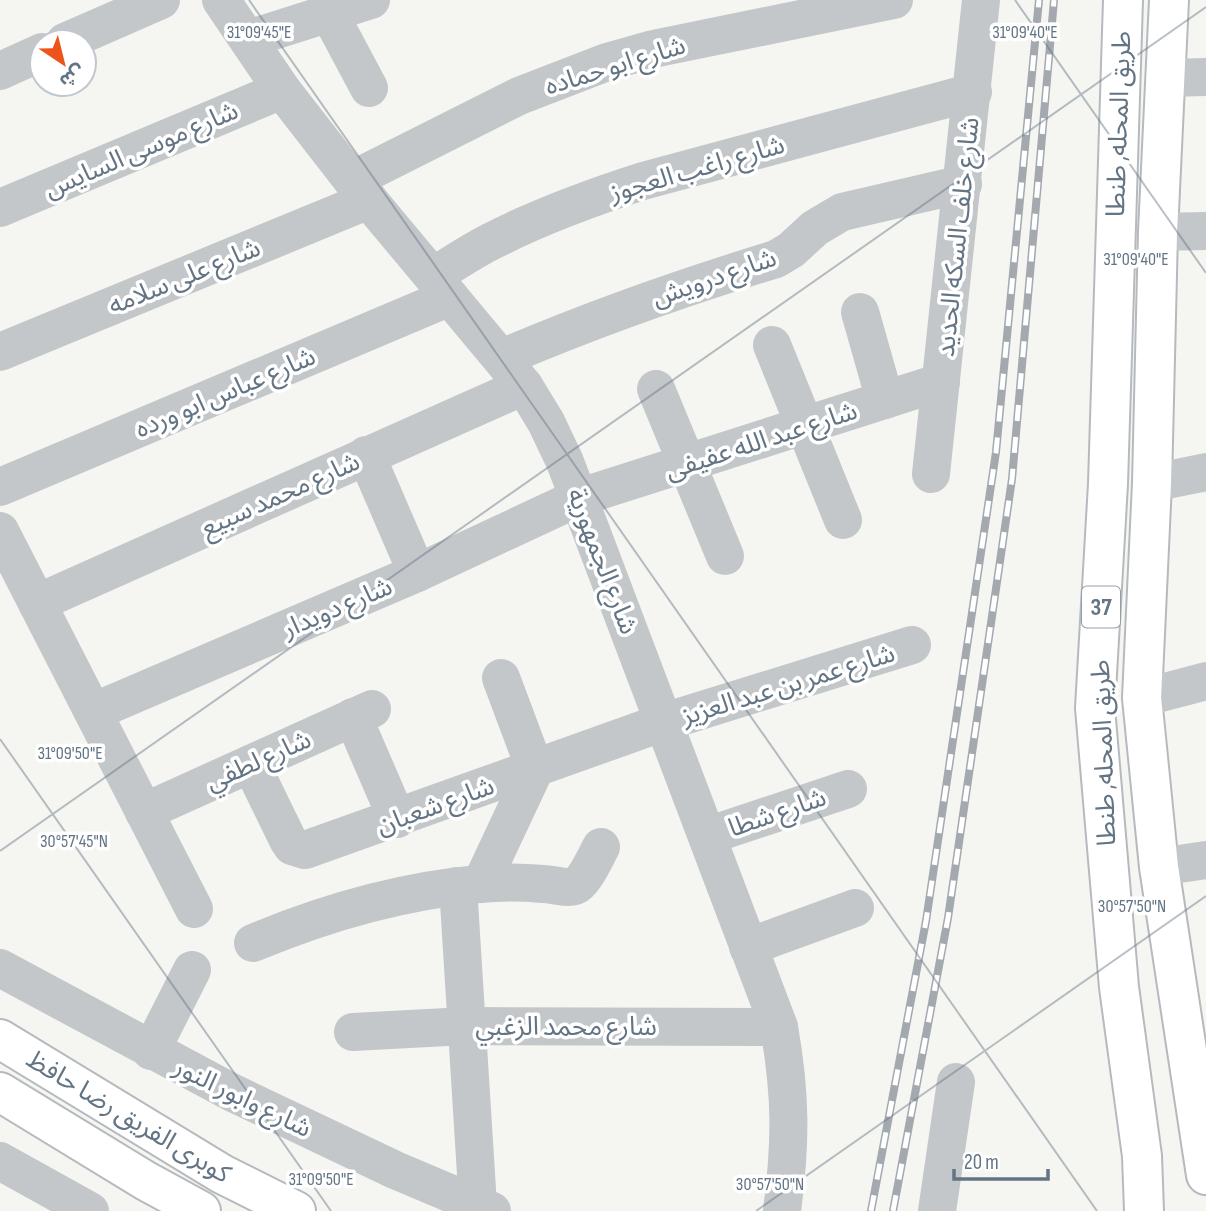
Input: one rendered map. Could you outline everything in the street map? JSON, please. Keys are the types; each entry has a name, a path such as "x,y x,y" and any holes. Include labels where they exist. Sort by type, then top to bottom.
{"main road":[{"name":"طريق المحله, طنطا","path":"1122,0 1108,484 1095,708 1119,987 1142,1156 1144,1211"},
{"name":"طريق المحله, طنطا","path":"1169,0 1142,698 1159,867 1200,1100 1206,1175"},
{"name":"كوبرى الفريق رضا حافظ","path":"0,1039 222,1174 296,1211"},
{"name":"كوبرى الفريق رضا حافظ","path":"0,1092 146,1181 201,1211"}],"street":[{"path":"97,28 161,0"},
{"name":"شارع الجمهورية","path":"221,0 282,90 360,190 513,372 546,422 580,497 779,1027 788,1074 790,1122 788,1170 782,1211"},
{"path":"248,39 371,0"},
{"name":"شارع ابو حماده","path":"360,190 519,96 607,62 894,0"},
{"name":"شارع خلف السكه الحديد","path":"931,474 981,0"},
{"path":"329,13 369,88"},
{"path":"0,71 28,58"},
{"path":"1165,78 1206,77"},
{"name":"شارع موسى السايس","path":"0,208 282,90"},
{"name":"شارع راغب العجوز","path":"442,287 487,244 590,198 643,181 973,92"},
{"name":"شارع درويش","path":"513,372 578,325 651,298 776,259 791,250 828,218 842,212 963,184"},
{"name":"شارع على سلامه","path":"0,352 360,190"},
{"path":"1158,232 1206,231"},
{"name":"شارع عباس ابو ورده","path":"0,488 442,287"},
{"path":"860,312 885,400"},
{"path":"772,345 843,520"},
{"name":"شارع محمد سبيع","path":"37,603 366,455 513,372"},
{"name":"شارع عبد الله عفيفى","path":"580,497 941,382"},
{"path":"656,389 725,556"},
{"path":"366,455 417,573"},
{"path":"1152,483 1206,472"},
{"name":"شارع دويدار","path":"93,712 417,573 580,497"},
{"path":"0,531 194,909"},
{"name":"شارع عمر بن عبد العزيز","path":"664,722 912,645"},
{"path":"485,1208 466,1026 469,885 536,769 501,678"},
{"path":"1142,698 1206,681"},
{"name":"شارع لطفي","path":"144,812 363,713 397,819"},
{"name":"شارع شعبان","path":"251,764 288,841 298,848 312,849 664,722"},
{"name":"شارع شطا","path":"707,836 848,789"},
{"path":"253,943 302,922 354,906 469,885 542,884 573,887 582,881 601,846"},
{"path":"1159,867 1206,860"},
{"path":"748,947 855,908"},
{"name":"شارع وابور النور","path":"0,968 151,1051 313,1132 485,1208"},
{"path":"151,1051 192,970"},
{"name":"شارع محمد الزغبي","path":"353,1032 466,1026 779,1027"},
{"path":"937,1211 963,1135 956,1082"},
{"path":"0,1161 90,1211"}],"railway":[{"path":"871,1211 926,921 996,452 1039,0"},
{"path":"893,1211 948,918 1012,479 1054,0"}]}
